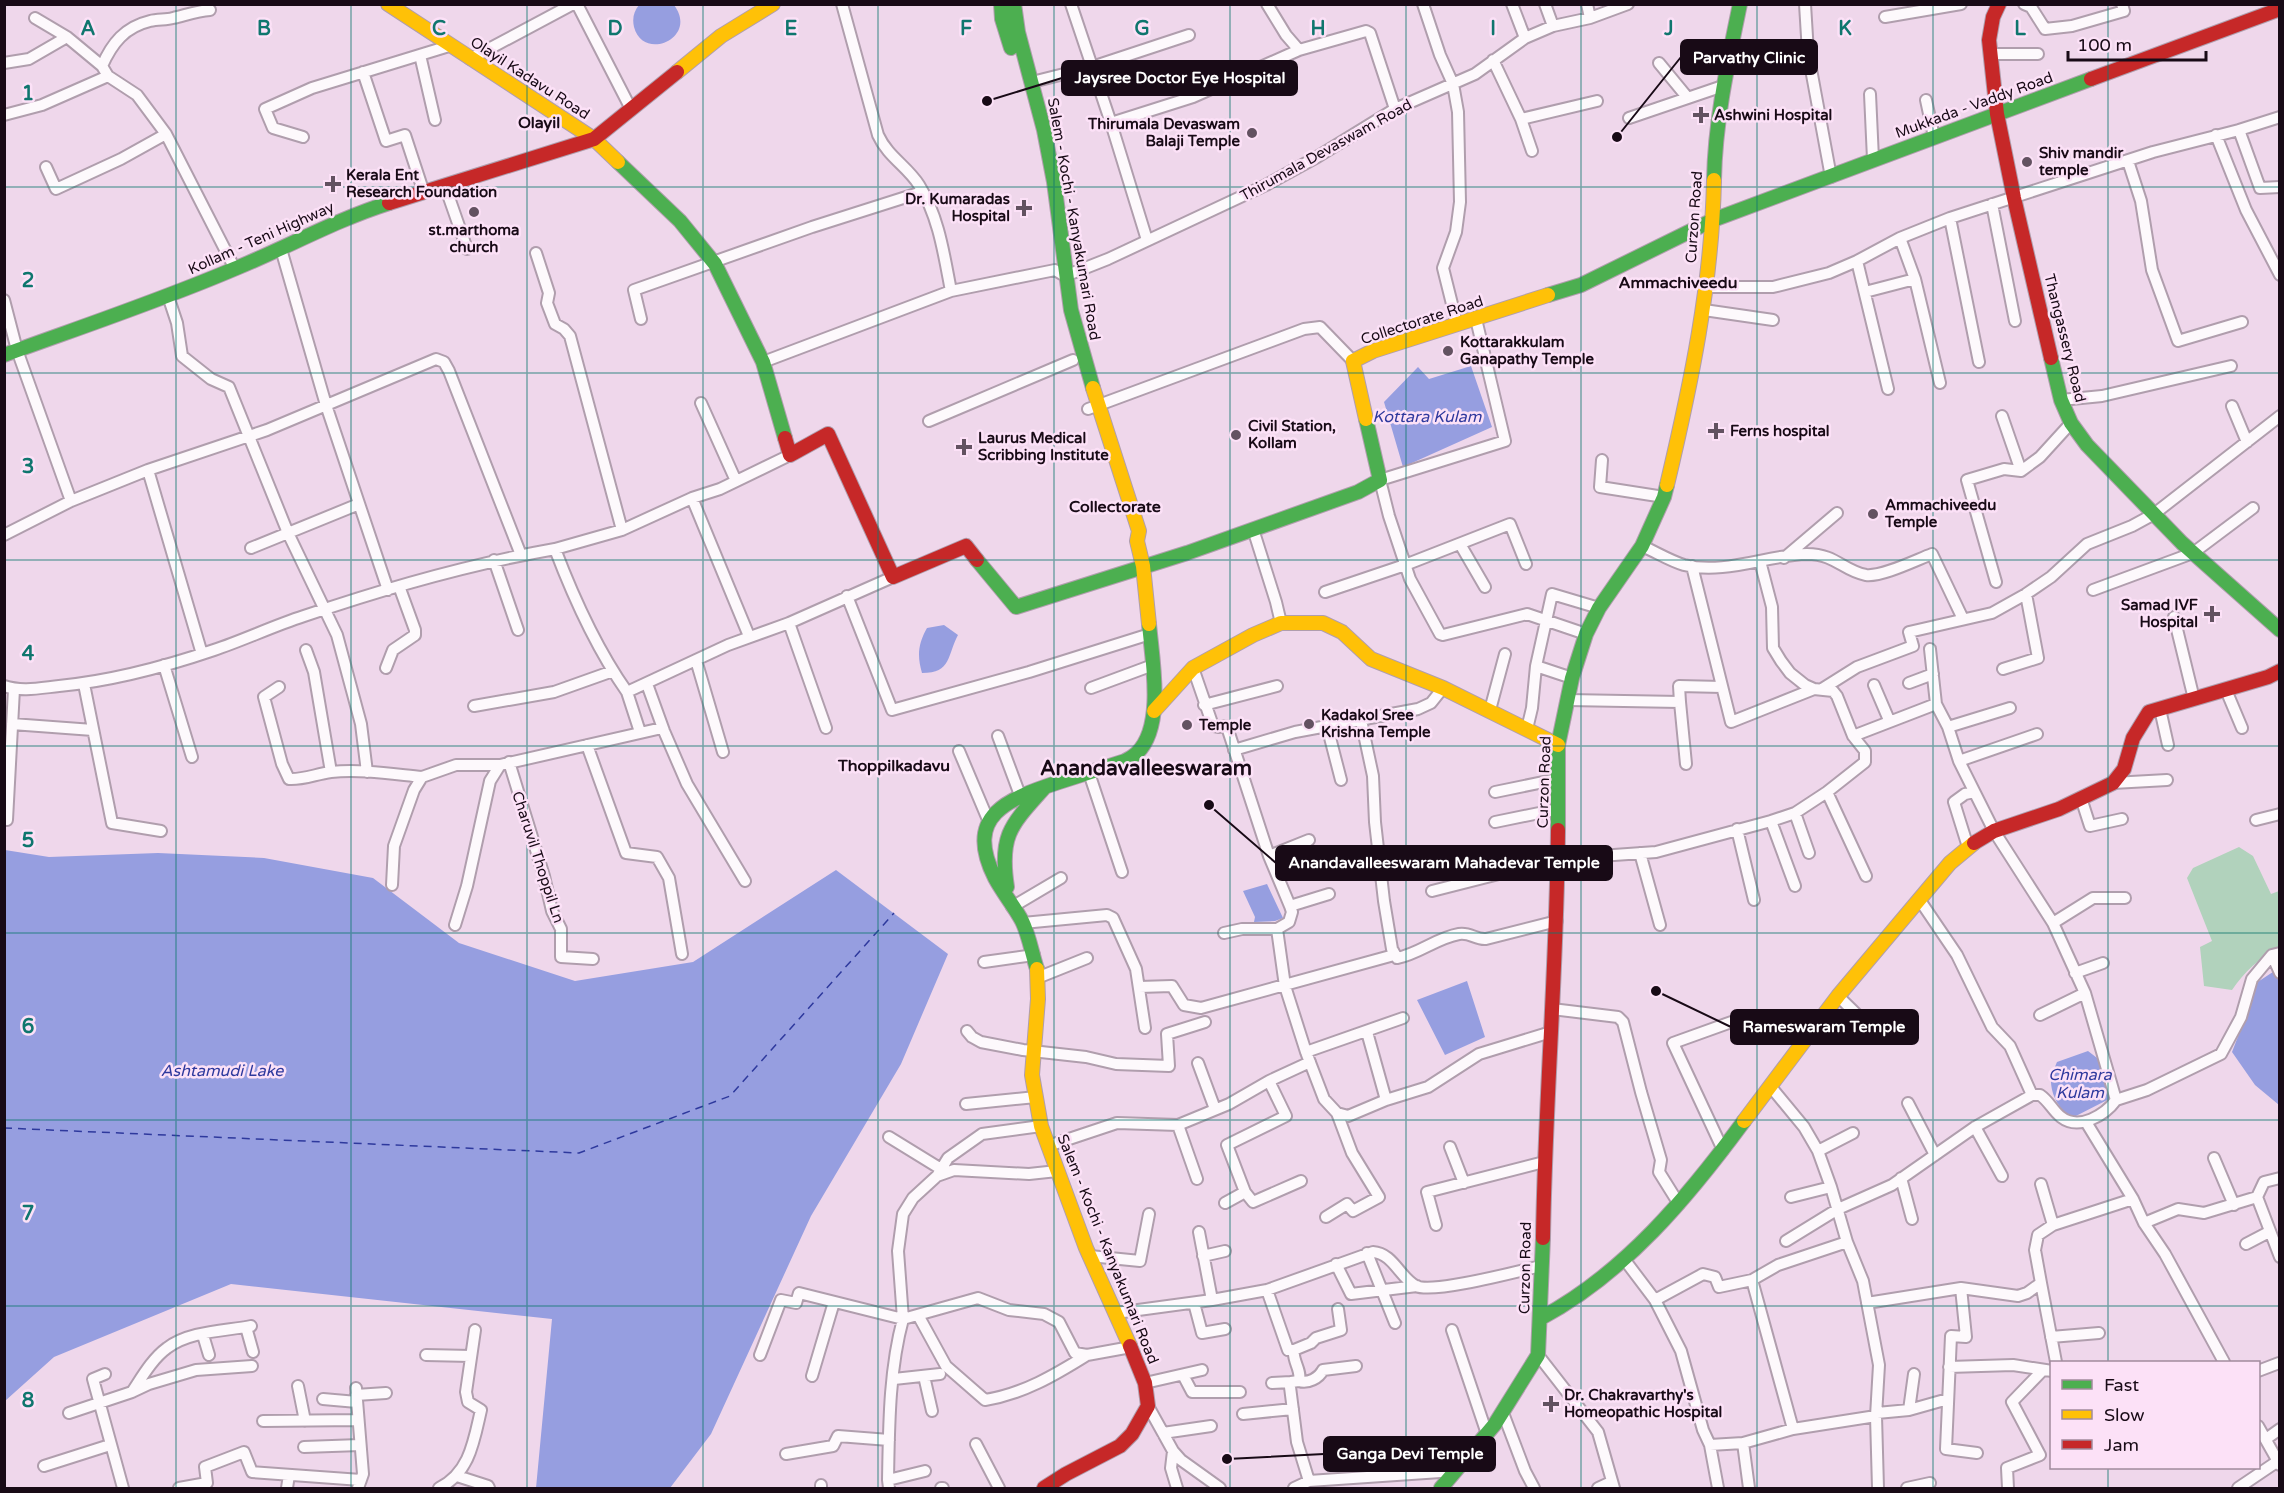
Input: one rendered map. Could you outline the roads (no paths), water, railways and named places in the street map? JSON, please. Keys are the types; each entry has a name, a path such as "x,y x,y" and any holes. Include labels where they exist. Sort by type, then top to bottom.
{"main road":[{"name":"Olayil Kadavu Road","path":"388,4 594,139 665,205 713,262 763,362 790,454"},
{"name":"Kollam - Teni Highway","path":"11,352 236,269 327,226 594,139 721,36 773,4"},
{"name":"Salem - Kochi - Kanyakumari Road","path":"1001,4 1002,20 1037,145 1060,273 1071,310 1093,407 1130,535 1137,541 1143,566 1153,665 1154,711 1147,740 1137,753 1125,760 1089,773 1020,795 999,809 988,822 983,842 995,878 1023,923 1034,955 1037,978 1032,1075 1041,1126 1090,1256 1145,1383 1148,1406"},
{"name":"Salem - Kochi - Kanyakumari Road","path":"1014,4 1018,32 1044,130 1054,182 1060,273 1059,301 1073,360 1093,407"},
{"name":"Curzon Road","path":"1442,1488 1503,1413 1539,1355 1544,1162 1548,1122 1557,921 1558,745 1572,678 1586,634 1599,608 1642,546 1664,496 1704,310 1713,220 1714,154 1723,86 1740,4"},
{"name":"Thangassery Road","path":"1999,4 1993,17 1989,40 1997,114 2061,400 2071,423 2087,445 2193,553 2280,630"},
{"name":"Mukkada - Vaddy Road","path":"1713,220 1831,177 1873,159 2279,12"},
{"name":"Collectorate Road","path":"1380,480 1353,361 1373,351 1581,285 1713,220"},
{"path":"790,454 828,434 893,577 966,546 1016,607 1253,529 1358,492 1380,480"},
{"path":"1154,711 1192,668 1209,661 1253,634 1281,623 1323,623 1342,632 1371,659 1443,688 1558,745"},
{"path":"1541,1318 1567,1304 1624,1259 1679,1204 1723,1150 1838,996 1950,863 1968,847 1994,831 2059,809 2114,783 2124,769 2133,738 2149,712 2226,690 2280,671"},
{"path":"1011,905 1003,866 1003,846 1006,834 1046,786"},
{"path":"1044,1488 1066,1473 1120,1446 1132,1434 1148,1406"}],"street":[{"path":"470,59 575,4 631,109"},
{"path":"842,4 881,141 884,148 917,183 931,208 941,238 951,291"},
{"path":"1071,4 1147,240"},
{"path":"1267,4 1286,35 1299,50"},
{"path":"1423,4 1440,55 1453,84 1458,112 1460,202 1456,232 1443,268 1457,324"},
{"path":"1512,4 1525,38"},
{"path":"1545,4 1553,26"},
{"path":"1587,4 1590,18"},
{"name":"Thirumala Devaswam Road","path":"763,362 951,291 1060,273 1147,240 1210,213 1266,185 1395,109 1475,74 1525,38 1553,26 1590,18 1612,7 1628,4"},
{"path":"1805,4 1808,53 1831,177"},
{"path":"1885,17 1961,4"},
{"path":"2024,4 2031,7 2045,29 2072,26 2124,10 2122,4"},
{"path":"102,66 110,48 131,29 153,20 210,10"},
{"path":"35,18 67,37 102,66 108,76 137,95 165,134 236,269"},
{"path":"1111,123 1193,97 1299,50 1368,31 1395,109"},
{"path":"1032,82 1092,67 1189,35"},
{"path":"4,63 29,59 67,37"},
{"path":"303,137 273,128 265,109 312,88 449,46"},
{"path":"1990,54 2038,54"},
{"path":"420,55 435,120"},
{"path":"1493,60 1521,119 1532,151"},
{"path":"1659,63 1687,97"},
{"path":"363,72 386,141 405,135 424,193"},
{"path":"4,115 42,105 108,76"},
{"path":"1629,118 1723,86"},
{"path":"1870,94 1873,159"},
{"path":"1926,100 1934,137"},
{"path":"1521,119 1597,101"},
{"path":"1706,287 1773,287 1829,273 1900,238 1950,218 2128,161 2280,117"},
{"path":"2239,130 2260,188 2280,187"},
{"path":"46,168 56,189 121,159 165,134"},
{"path":"2216,135 2246,210 2280,275"},
{"path":"2128,161 2141,201 2152,270 2178,341 2242,322"},
{"path":"445,186 467,249"},
{"path":"641,319 634,290 922,192"},
{"path":"1992,204 2015,321"},
{"path":"1950,218 1978,362"},
{"path":"1900,238 1915,279 1940,383"},
{"path":"281,249 326,405 387,590"},
{"path":"536,253 549,293 547,303 555,324 564,328 570,336 622,530"},
{"path":"1857,261 1888,389"},
{"path":"1865,292 1915,279"},
{"path":"168,296 177,323 182,356 211,379 229,387 250,434 288,533 338,634 358,712 367,772"},
{"path":"4,300 11,352 71,501"},
{"path":"1704,310 1773,320"},
{"path":"1476,319 1505,441 1380,480 1405,565 1410,579 1440,634 1449,634 1527,614 1586,634"},
{"path":"1093,407 1304,329 1320,327 1353,361"},
{"path":"4,535 71,501 148,470 267,430 436,359 441,359 449,371 521,555"},
{"path":"929,421 1073,360"},
{"path":"2061,400 2102,396 2231,366"},
{"path":"701,403 736,482"},
{"path":"2232,406 2247,442"},
{"path":"2002,416 2021,471"},
{"path":"1692,566 1731,722 1818,689 1857,667 1912,646 1910,632 1992,613 2051,577 2087,544 2132,526 2154,514 2280,416"},
{"path":"1996,582 1967,480 2004,469 2021,471 2040,457 2071,423"},
{"path":"7,820 12,724 9,688 84,684 164,665 202,654 304,616 399,586 494,560 555,549 622,530 692,498 736,482 790,454"},
{"path":"1602,460 1600,487 1664,496"},
{"path":"148,470 202,654"},
{"path":"692,498 749,636"},
{"path":"251,548 359,504"},
{"path":"2093,590 2193,553 2253,508"},
{"path":"1784,558 1837,513"},
{"path":"1325,592 1405,565 1510,524 1526,564"},
{"path":"1253,529 1281,623"},
{"path":"1460,544 1485,587"},
{"path":"1642,546 1682,564 1692,566 1711,567 1818,555 1829,557 1856,572 1874,575 1932,554 1963,620"},
{"path":"555,549 572,595 613,671 627,692 640,732"},
{"path":"494,560 518,630"},
{"path":"1432,891 1558,859 1656,852 1771,821 1795,813 1827,792 1866,759 1862,745 1852,736 1837,696 1833,692 1818,689 1790,673 1773,648 1772,607 1760,561"},
{"path":"627,692 749,636 789,623 893,577"},
{"path":"386,668 393,650 415,635 399,586"},
{"path":"1527,729 1532,708 1536,666 1552,594 1599,608"},
{"path":"2002,669 2038,658 2026,594"},
{"path":"847,596 892,710 1029,672 1150,634"},
{"path":"2174,617 2194,699"},
{"path":"789,623 826,728"},
{"path":"1930,649 1936,704 1948,727 1959,761 1994,831 2052,923 2085,993 2116,1100"},
{"path":"306,650 314,672 331,772"},
{"path":"1490,710 1505,654"},
{"path":"696,660 723,752"},
{"path":"164,665 192,757"},
{"path":"1091,687 1153,665"},
{"path":"1536,666 1572,678"},
{"path":"1192,668 1213,726 1218,728 1225,726 1228,730 1269,856 1292,912 1289,922 1277,930 1242,928 1224,933"},
{"path":"474,706 554,692 613,671"},
{"path":"1909,683 1932,674"},
{"path":"84,684 112,823 161,831"},
{"path":"647,684 662,728 687,784 745,881"},
{"path":"1874,685 1889,720"},
{"path":"1204,705 1277,686"},
{"path":"1686,764 1679,686 1722,687"},
{"path":"279,687 264,697 282,764 289,779 331,772 367,772 422,777 456,765 505,763 662,728"},
{"path":"1234,750 1295,732 1418,709 1431,703 1443,688"},
{"path":"2226,690 2242,728"},
{"path":"1569,700 1680,702"},
{"path":"1852,736 1936,704"},
{"path":"1948,727 2010,708"},
{"path":"2160,709 2168,745"},
{"path":"1361,720 1372,776 1380,874 1394,955"},
{"path":"12,724 93,730"},
{"path":"1327,726 1341,780"},
{"path":"1959,761 2037,734"},
{"path":"998,736 1020,795"},
{"path":"587,745 626,853 657,857 669,878 682,954"},
{"path":"959,752 988,822"},
{"path":"455,925 467,886 490,781 505,763"},
{"name":"Charuvil Thoppil Ln","path":"505,763 538,856 552,911 561,929 561,957 593,958"},
{"path":"1089,773 1122,872"},
{"path":"392,885 394,846 414,790 422,777"},
{"path":"1495,792 1558,779"},
{"path":"2114,783 2166,780"},
{"path":"1827,792 1866,876"},
{"path":"1968,847 1954,802 1965,794 1974,792"},
{"path":"2080,798 2090,826 2122,819"},
{"path":"1495,822 1559,809"},
{"path":"1795,813 1809,853"},
{"path":"2256,820 2280,814"},
{"path":"1771,821 1795,886"},
{"path":"1737,829 1754,900"},
{"path":"1269,856 1309,840"},
{"path":"1640,853 1659,925"},
{"path":"1011,905 1061,878"},
{"path":"1290,906 1329,894"},
{"path":"2052,923 2093,898 2125,898"},
{"path":"1919,899 1957,955 1992,1027 2010,1046 2032,1095"},
{"path":"1023,923 1107,915 1113,918 1136,969 1145,1028"},
{"path":"1139,987 1172,986 1184,1005 1201,1008 1394,955 1397,958 1408,957 1443,938 1472,934 1480,939 1486,939 1557,921"},
{"path":"1277,930 1285,986 1324,1099 1337,1113 1352,1153 1379,1197 1353,1211 1347,1204 1326,1217"},
{"path":"2276,954 2280,973"},
{"path":"1786,1241 1838,1209 1892,1185 1975,1128 2032,1095 2040,1095 2047,1100 2062,1118 2074,1122 2086,1122 2109,1110 2116,1100 2147,1090 2221,1054 2241,1017 2252,979 2276,954"},
{"path":"984,962 1034,955"},
{"path":"1037,978 1087,958"},
{"path":"2075,973 2103,963"},
{"path":"2040,1015 2085,993"},
{"path":"1838,996 1881,1038"},
{"path":"1552,1009 1618,1017 1623,1022 1661,1160 1659,1172 1679,1204"},
{"path":"1048,1146 1117,1123 1178,1125 1229,1104 1308,1057 1403,1018"},
{"path":"1723,1150 1673,1043 1737,1020"},
{"path":"968,1031 972,1037 981,1042 1034,1052 1086,1057 1116,1064 1169,1066 1167,1034 1205,1022"},
{"path":"1367,1032 1386,1100"},
{"path":"1337,1113 1348,1116 1386,1100 1428,1087 1479,1054 1551,1032"},
{"path":"1198,1062 1215,1109"},
{"path":"1269,1081 1286,1116 1227,1145 1245,1192 1253,1202 1301,1181"},
{"path":"1771,1087 1804,1127 1818,1151 1832,1187 1847,1242 1863,1281 1879,1365 1876,1414 1878,1488"},
{"path":"966,1104 1036,1097"},
{"path":"1908,1103 1935,1155"},
{"path":"2086,1122 2165,1254 2223,1361"},
{"path":"1178,1125 1197,1179"},
{"path":"925,1471 888,1484 894,1379 898,1336 903,1319 898,1251 903,1214 913,1197 939,1172 948,1158 982,1134 1041,1126"},
{"path":"1975,1128 2002,1176"},
{"path":"1818,1151 1853,1133"},
{"path":"890,1137 939,1172 954,1170 1029,1174 1057,1171"},
{"path":"1450,1147 1464,1183"},
{"path":"2214,1158 2234,1205"},
{"path":"1436,1225 1427,1192 1544,1162"},
{"path":"1901,1178 1912,1219"},
{"path":"2280,1178 2264,1182 2257,1197 2280,1257"},
{"path":"2041,1184 2053,1225"},
{"path":"1791,1197 1832,1187"},
{"path":"1225,1203 1245,1192"},
{"path":"2144,1222 2178,1209 2204,1213 2257,1197"},
{"path":"2056,1361 2035,1250 2038,1235 2053,1225 2133,1199"},
{"path":"1090,1256 1140,1261 1149,1214"},
{"path":"1198,1232 1212,1300"},
{"path":"2246,1244 2269,1233"},
{"path":"1655,1300 1703,1274 1715,1277 1719,1287 1752,1280 1778,1265 1847,1242"},
{"path":"1203,1256 1225,1251"},
{"path":"1116,1312 1194,1303 1267,1290 1367,1253 1379,1252 1384,1255 1417,1286"},
{"path":"1367,1253 1395,1323"},
{"path":"1624,1259 1655,1300 1681,1351 1703,1430 1710,1445 1718,1488"},
{"path":"1336,1263 1351,1294 1417,1286 1456,1285 1541,1266"},
{"path":"1752,1280 1793,1429"},
{"path":"1867,1303 1961,1288 2018,1296 2027,1293 2041,1283"},
{"path":"1961,1288 1966,1337 1951,1336 1946,1449 1977,1453"},
{"path":"1267,1290 1288,1350 1294,1350 1311,1343 1316,1338 1341,1330 1338,1309"},
{"path":"759,1356 781,1300 796,1303 799,1293 903,1319 978,1298 1009,1310 1044,1314 1059,1322 1075,1353 1087,1355 1131,1347"},
{"path":"812,1376 834,1302"},
{"path":"1194,1303 1202,1333 1226,1329"},
{"path":"918,1315 946,1366 985,1400 999,1398 1046,1380 1087,1355"},
{"path":"132,1392 148,1368 166,1348 183,1338 249,1327 253,1352"},
{"path":"439,1488 457,1476 469,1457 481,1410 468,1402 466,1392 474,1330"},
{"path":"1452,1330 1487,1434"},
{"path":"2051,1337 2099,1334"},
{"path":"203,1335 209,1355"},
{"path":"1294,1350 1294,1358 1300,1374 1295,1381 1293,1409 1297,1442 1309,1481"},
{"path":"426,1355 471,1356"},
{"path":"1539,1355 1598,1432 1613,1485 1598,1488"},
{"path":"2260,1371 2279,1363"},
{"path":"1949,1367 2013,1365 2047,1371"},
{"path":"69,1413 100,1404 149,1384 196,1370 252,1366"},
{"path":"1272,1383 1306,1382 1320,1376 1323,1370 1356,1366"},
{"path":"1145,1383 1202,1370"},
{"path":"2008,1488 2007,1468 2040,1455 2012,1402 2047,1371"},
{"path":"105,1374 93,1379 123,1488"},
{"path":"894,1379 940,1374"},
{"path":"1910,1410 1914,1374"},
{"path":"1183,1375 1192,1392 1240,1392"},
{"path":"924,1376 932,1411"},
{"path":"298,1386 305,1421"},
{"path":"323,1399 386,1393"},
{"path":"179,1488 207,1483 205,1467 244,1452 252,1472 359,1484 363,1474 356,1395"},
{"path":"1710,1445 1743,1443 1793,1429 1910,1410 1948,1399"},
{"path":"1148,1406 1173,1451 1181,1460 1220,1488"},
{"path":"1243,1414 1293,1409"},
{"path":"1503,1413 1525,1471 1534,1488"},
{"path":"263,1421 358,1420"},
{"path":"1163,1433 1211,1426"},
{"path":"2238,1488 2279,1463 2260,1428"},
{"path":"2266,1439 2280,1429"},
{"path":"786,1454 833,1446 838,1436 889,1440"},
{"path":"1743,1443 1749,1488"},
{"path":"976,1444 999,1488"},
{"path":"44,1466 110,1445"},
{"path":"304,1447 360,1445"},
{"path":"1173,1451 1171,1468 1177,1488"},
{"path":"1294,1488 1309,1481 1455,1471"},
{"path":"287,1488 289,1475"},
{"path":"457,1476 489,1488"},
{"path":"1907,1488 1930,1483"}],"water":[{"path":"639,5 674,5 680,17 680,27 675,36 667,42 657,44 648,43 639,37 633,21"},
{"name":"Kottara Kulam","path":"1471,366 1492,427 1403,467 1384,402 1418,367 1429,379"},
{"path":"944,625 958,635 947,661 939,670 922,673 919,650 924,634 927,628"},
{"name":"Ashtamudi Lake","path":"5,850 49,857 158,853 264,858 373,878 459,943 575,981 693,962 836,870 948,954 901,1064 811,1216 711,1434 670,1488 536,1488 552,1319 231,1284 54,1357 5,1401"},
{"path":"1267,884 1283,918 1275,921 1254,922 1255,917 1243,891"},
{"path":"2279,968 2279,1105 2255,1085 2232,1052 2249,1008 2253,985"},
{"path":"1467,981 1485,1037 1445,1055 1417,1000"},
{"name":"Chimara Kulam","path":"2088,1051 2101,1061 2113,1097 2072,1118 2060,1107 2054,1097 2051,1086 2052,1076 2057,1062"}],"place":[{"name":"Jaysree Doctor Eye Hospital","path":"987,101"},
{"name":"Ashwini Hospital","path":"1701,115"},
{"name":"Thirumala Devaswam Balaji Temple","path":"1252,133"},
{"name":"Parvathy Clinic","path":"1617,137"},
{"name":"Shiv mandir temple","path":"2027,162"},
{"name":"Kerala Ent Research Foundation","path":"333,184"},
{"name":"Dr. Kumaradas Hospital","path":"1024,208"},
{"name":"st.marthoma church","path":"474,212"},
{"name":"Kottarakkulam Ganapathy Temple","path":"1448,351"},
{"name":"Ferns hospital","path":"1716,431"},
{"name":"Civil Station, Kollam","path":"1236,435"},
{"name":"Laurus Medical Scribbing Institute","path":"964,447"},
{"name":"Ammachiveedu Temple","path":"1873,514"},
{"name":"Samad IVF Hospital","path":"2212,614"},
{"name":"Kadakol Sree Krishna Temple","path":"1309,724"},
{"name":"Temple","path":"1187,725"},
{"name":"Anandavalleeswaram Mahadevar Temple","path":"1209,805"},
{"name":"Rameswaram Temple","path":"1656,991"},
{"name":"Dr. Chakravarthy's Homeopathic Hospital","path":"1551,1404"},
{"name":"Ganga Devi Temple","path":"1227,1459"}],"district":[{"name":"Olayil","path":"539,122"},
{"name":"Ammachiveedu","path":"1678,282"},
{"name":"Collectorate","path":"1115,506"},
{"name":"Thoppilkadavu","path":"894,765"},
{"name":"Anandavalleeswaram","path":"1146,768"}]}
